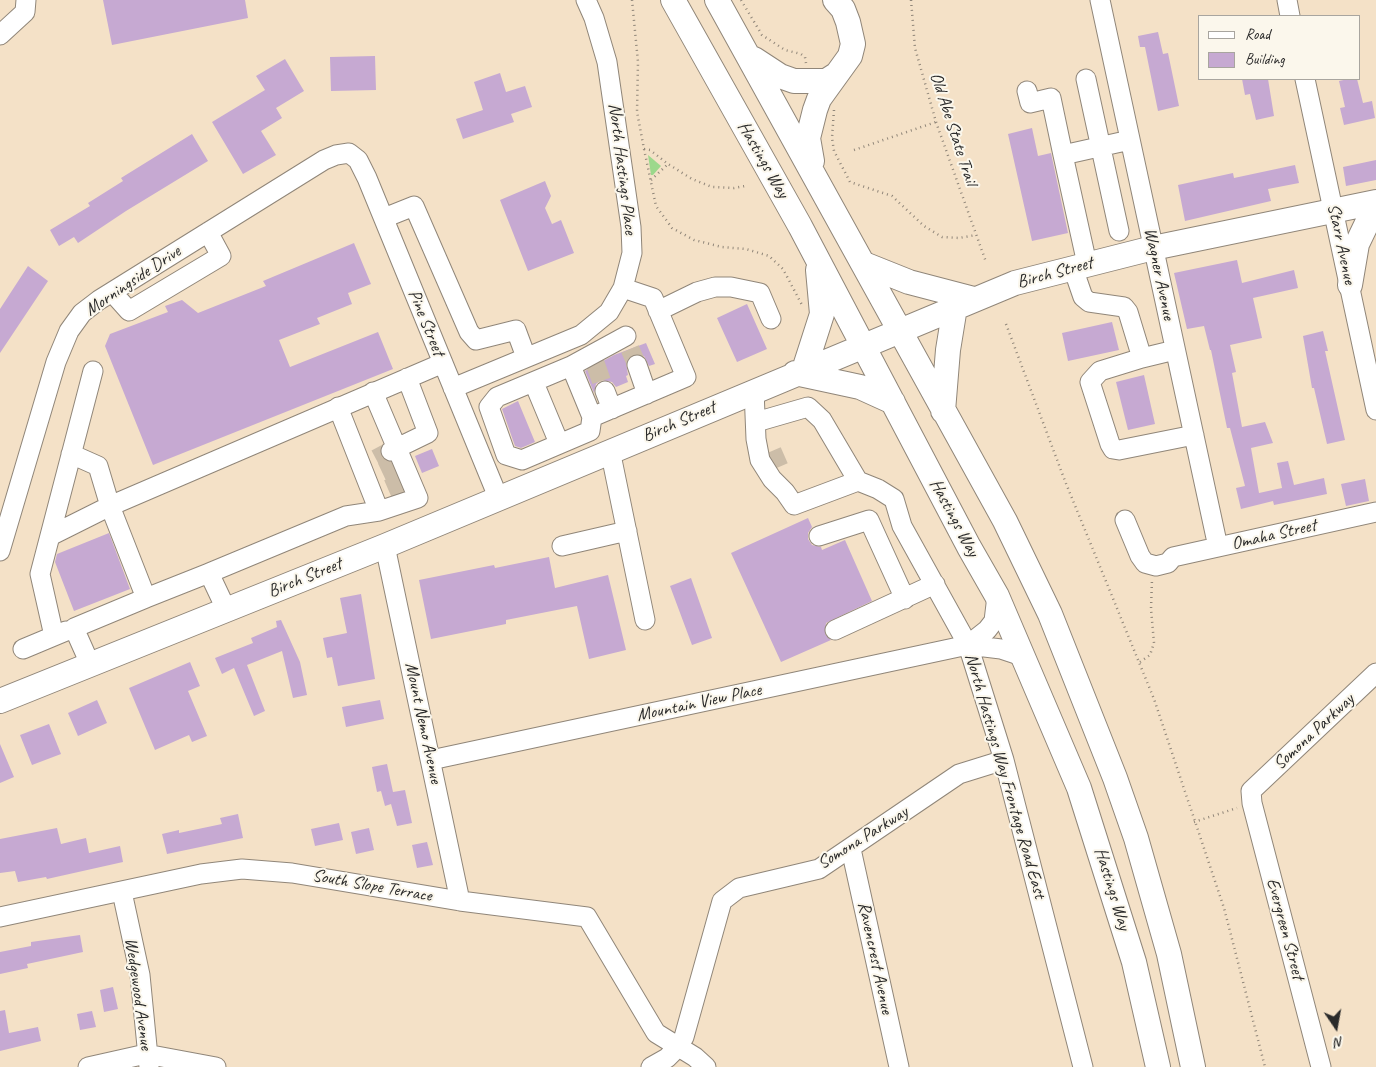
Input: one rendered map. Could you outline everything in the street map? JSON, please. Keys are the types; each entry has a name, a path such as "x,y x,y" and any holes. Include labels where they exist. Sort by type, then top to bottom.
{"main road":[{"name":"Hastings Way","path":"673,0 817,258 997,596 1080,788 1134,962 1158,1067"},
{"name":"Hastings Way","path":"718,0 1005,521 1050,614 1115,778 1141,857 1169,954 1193,1067"},
{"path":"816,176 808,138 819,100 850,56 853,44 843,9 835,0"},
{"path":"749,55 780,76 794,80 826,81 837,74"},
{"name":"Birch Street","path":"0,701 386,546 754,390 1015,284 1153,248 1376,202"},
{"path":"1350,285 1357,244 1369,219 1376,212"},
{"path":"817,258 822,314 800,371 860,387 892,402"},
{"path":"864,264 965,303 948,350 943,411"}],"street":[{"path":"0,35 25,12 26,0"},
{"name":"North Hastings Place","path":"453,388 581,335 609,312 623,288 632,253 631,227 607,62 586,0"},
{"name":"Wagner Avenue","path":"1100,0 1218,547"},
{"path":"1286,0 1290,15"},
{"path":"1086,79 1119,231"},
{"name":"Starr Avenue","path":"1305,80 1376,410"},
{"path":"1027,91 1030,103 1051,98 1063,155 1083,297 1089,302 1124,307 1128,312 1142,358"},
{"path":"1063,155 1130,140"},
{"name":"Pine Street","path":"349,153 358,160 384,218 498,497"},
{"name":"Morningside Drive","path":"0,551 56,362 68,331 82,313 112,292 324,160 336,155 349,153"},
{"path":"384,218 414,206 470,332 476,340 516,330 532,355 559,444"},
{"path":"112,292 129,311 221,256 208,232"},
{"path":"658,311 697,292 715,287 731,287 760,292 771,319"},
{"path":"592,417 686,377 652,298 623,288"},
{"path":"609,312 631,350 647,394"},
{"path":"581,335 593,359"},
{"path":"571,366 592,417 590,431 522,460 506,455 489,407 497,397 571,366 631,350"},
{"path":"1175,350 1100,371 1090,382 1110,444 1113,448 1119,450 1194,435"},
{"path":"50,536 110,506 443,363"},
{"path":"54,636 40,574 93,371"},
{"path":"23,649 346,516 384,467 428,433 407,378"},
{"path":"754,390 756,439 760,460 772,479 786,492"},
{"path":"605,391 612,409"},
{"path":"374,392 384,467"},
{"path":"338,407 384,467"},
{"path":"756,422 808,407 822,420 858,481 878,489 896,507 871,525"},
{"path":"756,422 775,459 786,492 794,505 858,481"},
{"path":"610,450 645,620"},
{"path":"71,454 98,466 110,506 146,598"},
{"name":"North Hastings Way Frontage Road East","path":"896,507 902,526 968,645 1004,760 1084,1067"},
{"name":"Omaha Street","path":"1156,566 1168,563 1173,557 1376,512"},
{"path":"819,536 869,520 905,599"},
{"path":"1125,520 1140,556 1145,563 1156,566"},
{"path":"562,546 627,531"},
{"name":"Mount Nemo Avenue","path":"386,546 460,901"},
{"path":"209,573 226,609"},
{"path":"835,630 935,584"},
{"name":"Mountain View Place","path":"968,645 987,630 994,621 997,596"},
{"path":"74,628 90,664"},
{"name":"Mountain View Place","path":"431,760 968,645 1001,649 1022,656"},
{"name":"Somona Parkway","path":"1252,797 1376,673"},
{"name":"Somona Parkway","path":"651,1067 667,1058 677,1048 689,1024 722,901 738,888 819,869 959,774 1004,760"},
{"name":"Evergreen Street","path":"1252,797 1321,1067"},
{"name":"Ravencrest Avenue","path":"851,849 899,1067"},
{"name":"South Slope Terrace","path":"0,917 201,874 242,869 292,873 460,901 587,917 656,1033 677,1048"},
{"name":"Wedgewood Avenue","path":"122,892 140,975 147,1061"},
{"path":"677,1048 695,1057 706,1067"},
{"path":"88,1067 147,1061 216,1067"}],"path":[{"path":"632,0 638,52 637,112 656,206 672,228 694,240 722,247 752,250 769,256 783,270 806,310"},
{"name":"Old Abe State Trail","path":"911,0 915,48 936,122 986,262"},
{"path":"854,150 936,122"},
{"path":"644,148 650,150 668,164 712,187 734,188 745,186"},
{"path":"651,180 668,164"},
{"path":"850,182 892,196 924,226 942,237 959,238 976,235"},
{"path":"1006,324 1065,481 1154,699 1224,908 1265,1067"},
{"path":"1140,662 1150,655 1154,643 1151,582 1156,566"},
{"path":"1194,822 1252,797"}],"green space":[{"path":"648,155 661,166 653,175 651,175"}],"building":[{"path":"103,0 245,0 248,18 112,45"},
{"path":"1158,32 1163,54 1168,53 1179,106 1158,111 1145,47 1140,47 1138,36"},
{"path":"375,56 376,90 331,91 330,57"},
{"path":"285,59 304,91 276,108 282,118 261,131 276,155 243,174 212,122 265,90 256,76"},
{"path":"500,73 506,92 525,86 532,107 511,114 514,122 463,139 456,119 483,110 474,82"},
{"path":"1242,80 1268,80 1274,116 1256,120 1250,94 1245,95"},
{"path":"1357,80 1363,103 1372,101 1375,118 1344,125 1340,108 1345,107 1339,81"},
{"path":"1032,128 1038,156 1051,153 1068,233 1032,241 1008,134"},
{"path":"192,134 208,161 78,243 74,237 59,246 50,230 90,206 88,203 123,181 121,178"},
{"path":"1376,160 1376,180 1346,186 1343,167"},
{"path":"1295,165 1299,183 1268,189 1271,201 1185,221 1178,185 1233,173 1234,178"},
{"path":"545,181 551,196 545,208 552,224 561,220 574,253 528,271 500,200"},
{"path":"354,243 371,284 348,293 352,304 317,318 320,324 279,340 290,367 378,332 393,369 153,465 105,346 110,334 168,312 165,306 182,300 198,313 266,286 263,281"},
{"path":"1237,260 1242,283 1294,270 1298,288 1253,298 1262,338 1230,345 1236,372 1232,373 1242,427 1265,422 1273,443 1251,448 1259,493 1282,488 1277,463 1288,461 1294,485 1324,478 1327,494 1274,505 1273,501 1241,509 1236,488 1245,486 1230,428 1227,428 1211,350 1204,326 1187,329 1174,273"},
{"path":"28,266 48,281 0,353 0,309"},
{"path":"747,304 767,349 737,362 717,318"},
{"path":"1112,322 1119,350 1068,361 1062,333"},
{"path":"1323,331 1328,351 1325,351 1345,440 1327,444 1314,388 1312,388 1303,336"},
{"path":"646,343 655,364 649,366 644,356 633,355 626,363 628,382 616,387 612,382 601,380 596,384 594,393 585,371 614,355"},
{"path":"1144,375 1155,424 1128,430 1116,382"},
{"path":"518,401 535,442 521,448 515,446 502,409"},
{"path":"432,449 439,466 422,473 415,456"},
{"path":"1365,479 1369,501 1346,506 1341,484"},
{"path":"808,518 812,527 808,533 808,539 812,545 821,547 822,550 845,540 872,601 826,623 825,634 831,640 781,662 731,553"},
{"path":"109,533 130,589 74,611 55,562 57,554"},
{"path":"549,557 555,588 608,575 626,650 589,659 577,606 506,620 506,624 431,639 419,580 494,565 495,568"},
{"path":"691,578 712,638 692,645 670,586"},
{"path":"361,594 375,679 338,686 332,657 327,658 323,638 347,633 340,598"},
{"path":"281,620 300,662 307,695 293,698 282,651 247,665 265,711 254,716 234,668 222,674 215,658 253,643 251,638 277,627 276,621"},
{"path":"190,662 200,686 188,691 207,736 192,742 189,735 155,750 129,688"},
{"path":"97,700 107,723 78,736 68,713"},
{"path":"380,700 384,719 346,727 342,707"},
{"path":"49,724 61,754 32,765 20,735"},
{"path":"0,744 14,777 0,783"},
{"path":"387,764 393,792 405,790 412,823 397,826 391,804 385,806 381,791 377,792 372,767"},
{"path":"238,814 243,838 167,854 162,834 179,830 179,833 222,824 220,818"},
{"path":"339,823 343,840 315,846 311,829"},
{"path":"57,828 61,844 86,838 89,853 120,846 123,862 47,879 46,877 18,882 15,871 0,873 0,839"},
{"path":"369,828 374,850 356,854 351,832"},
{"path":"427,842 433,865 417,868 412,845"},
{"path":"80,935 83,952 27,964 28,968 0,974 0,952 31,946 31,942"},
{"path":"113,987 118,1009 104,1012 100,990"},
{"path":"5,1010 9,1033 38,1027 41,1041 0,1051 0,1011"},
{"path":"92,1011 96,1027 80,1030 77,1014"}],"tunnel":[{"path":"630,349 637,365"},
{"path":"595,363 605,391"},
{"path":"376,459 391,451"},
{"path":"772,451 779,467"},
{"path":"382,472 397,465"},
{"path":"388,489 404,482"}]}
